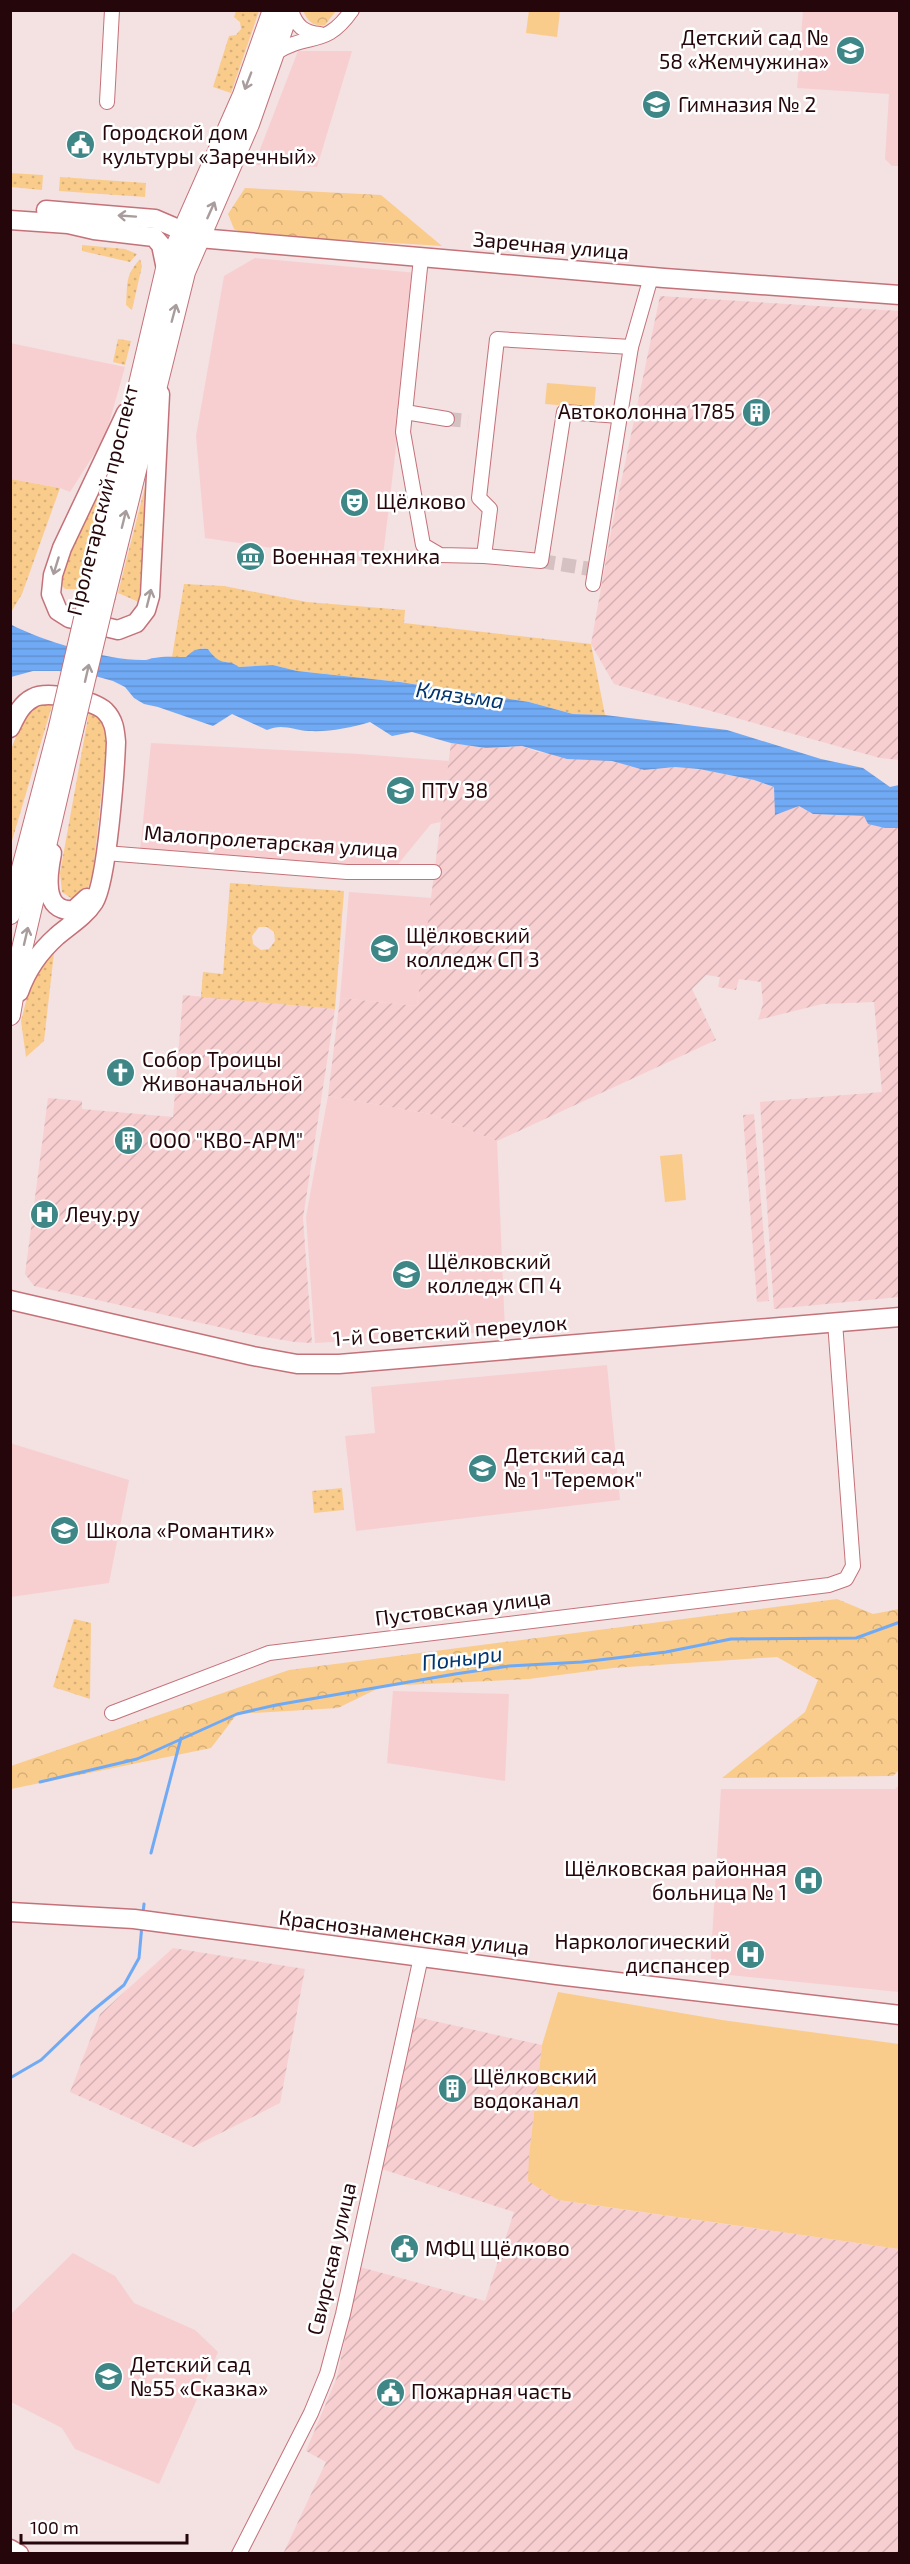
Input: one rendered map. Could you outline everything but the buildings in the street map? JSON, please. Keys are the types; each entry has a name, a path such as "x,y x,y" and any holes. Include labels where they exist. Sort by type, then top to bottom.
{"main road":[{"name":"Пролетарский проспект","path":"152,367 185,272 191,234 273,10"},
{"name":"Пролетарский проспект","path":"11,1014 60,755 152,367 166,269 191,234 249,124 290,10"},
{"name":"Пролетарский проспект","path":"10,914 60,755"}],"street":[{"path":"107,102 112,10"},
{"path":"290,10 300,27 309,33 323,34 337,30"},
{"path":"275,53 292,42 323,38 337,30 352,10"},
{"name":"Заречная улица","path":"10,207 155,219 191,234 421,258 900,295"},
{"path":"10,220 68,224 94,230 154,237 161,245 166,269"},
{"path":"421,258 403,432 423,545 440,555 541,561 564,412 620,416"},
{"path":"593,584 631,347 651,277"},
{"path":"484,556 490,509 479,498 497,339 631,347"},
{"path":"152,367 150,596 146,610 136,623 125,629 111,630 63,615 52,600 51,583 62,548 152,367"},
{"path":"405,412 447,419"},
{"path":"10,728 25,703 33,697 47,694 91,703 104,710 115,727 116,742 99,892 94,902 34,960 25,975 11,1014"},
{"path":"60,755 49,870 51,899 61,909 74,910 84,902 104,861"},
{"path":"10,870 60,755"},
{"name":"Малопролетарская улица","path":"104,861 347,872 434,872"},
{"name":"1-й Советский переулок","path":"10,1300 297,1364 339,1364 900,1317"},
{"name":"Пустовская улица","path":"112,1713 269,1653 829,1585 846,1579 853,1566 836,1322"},
{"name":"Краснознаменская улица","path":"10,1912 143,1921 900,2015"},
{"name":"Свирская улица","path":"239,2553 311,2414 327,2374 343,2314 421,1957"},
{"path":"10,2549 19,2553"}],"shaded area":[{"name":"Детский сад № 58 «Жемчужина»","path":"803,11 899,11 899,166 892,166 885,159 889,94 797,88"},
{"path":"298,51 352,51 317,167 254,165"},
{"path":"255,258 417,273 382,564 205,538 196,436 224,276"},
{"path":"660,296 899,311 899,760 880,758 614,684 591,644 613,521"},
{"path":"10,343 125,367 105,437 70,492 11,479"},
{"path":"151,743 449,761 441,822 431,824 395,868 140,851"},
{"path":"451,743 486,748 522,746 538,752 612,761 644,770 675,767 699,769 754,780 774,787 813,814 865,816 885,828 899,828 899,1297 774,1309 760,1102 882,1092 874,1002 822,1004 758,1020 763,1004 761,982 739,979 736,990 718,987 720,977 706,975 692,989 716,1040 497,1141 430,1114 328,1096 340,998 417,1006"},
{"name":"Щёлковский колледж СП 3","path":"349,892 432,898 417,1006 340,998"},
{"path":"183,995 335,1009 303,1218 312,1343 259,1336 34,1286 25,1274 48,1098 82,1101 82,1109 173,1117"},
{"name":"Щёлковский колледж СП 4","path":"328,1096 430,1114 497,1141 505,1331 315,1343 306,1217"},
{"path":"754,1114 769,1301 757,1302 743,1115"},
{"name":"Детский сад № 1 \"Теремок\"","path":"607,1365 620,1500 356,1531 345,1436 375,1433 371,1387"},
{"name":"Школа «Романтик»","path":"10,1443 129,1480 109,1583 11,1597"},
{"path":"393,1691 509,1694 505,1781 387,1763"},
{"name":"Щёлковская районная больница № 1","path":"899,1785 899,1992 710,1973 721,1789 895,1789"},
{"path":"173,1948 305,1969 280,2103 193,2147 70,2092 100,2014"},
{"path":"416,2017 542,2045 529,2155 557,2200 899,2249 899,2553 283,2554 326,2462 306,2451 337,2377 360,2267 485,2301 514,2212 382,2169"},
{"name":"Детский сад №55 «Сказка»","path":"73,2253 115,2276 134,2303 195,2330 218,2352 159,2484 75,2449 62,2428 11,2402 11,2314"}],"green space":[{"path":"529,10 560,11 557,37 526,33"},
{"path":"236,11 259,11 231,93 213,87 229,36 236,35 241,29 240,22 234,17"},
{"path":"303,11 336,11 325,25 317,25 307,18"},
{"path":"10,173 43,175 42,190 11,187"},
{"path":"60,177 146,183 145,197 59,191"},
{"path":"245,188 381,195 442,246 245,234 234,229 228,214"},
{"path":"82,245 125,249 137,254 130,262 82,251"},
{"path":"140,259 142,266 132,310 126,305 128,281 131,271"},
{"path":"118,339 131,341 125,365 113,362"},
{"path":"547,383 596,387 594,408 545,404"},
{"path":"149,471 141,603 118,593"},
{"path":"105,476 79,589 65,589 58,581 60,571"},
{"path":"11,479 60,488 22,594 11,612"},
{"path":"184,584 224,586 307,602 405,610 404,623 591,644 605,715 573,714 529,702 400,682 297,671 273,665 239,667 217,660 208,649 202,648 186,657 172,657"},
{"path":"53,702 11,844 11,749 22,722 33,708 39,704"},
{"path":"89,712 98,717 103,724 107,742 93,872 87,891 74,900 62,892 60,873"},
{"path":"230,883 344,891 335,1009 201,997 203,972 223,974","holes":["259,927 267,927 274,932 275,941 269,949 261,950 253,944 252,936"]},
{"path":"55,944 44,1041 26,1057 21,1021 33,974"},
{"path":"682,1154 686,1200 665,1202 660,1156"},
{"path":"342,1488 344,1510 314,1513 312,1491"},
{"path":"837,1599 873,1614 899,1609 900,1769 893,1776 722,1778 805,1712 818,1680 777,1657 613,1668 529,1679 383,1686 338,1708 237,1714 211,1748 11,1789 11,1766 289,1670"},
{"path":"74,1619 91,1623 90,1699 53,1687"},
{"path":"558,1992 722,2020 899,2044 899,2249 558,2200 528,2181 542,2045"}],"water":[{"name":"Клязьма","path":"10,624 57,643 113,657 145,660 186,657 196,650 208,649 217,659 239,667 273,665 297,671 400,682 529,702 573,714 605,715 727,730 821,759 863,768 890,787 899,785 899,828 868,824 864,816 813,814 799,806 775,815 774,787 754,780 699,769 675,767 644,770 612,761 567,759 522,746 486,748 451,743 412,732 392,736 370,722 324,731 283,727 267,730 232,714 213,726 144,704 134,698 125,687 95,676 59,671 33,671 11,677"}],"waterway":[{"name":"Поныри","path":"40,1782 137,1759 237,1714 276,1705 509,1666 582,1662 666,1652 731,1639 856,1638 900,1622"},
{"path":"151,1853 181,1738"},
{"path":"143,1913 144,1904"},
{"path":"10,2078 41,2060 91,2012 124,1985 139,1958 142,1925"}],"tunnel":[{"path":"447,419 468,421"},
{"path":"541,561 596,570"}],"place":[{"name":"Детский сад № 58 «Жемчужина»","path":"850,50"},
{"name":"Гимназия № 2","path":"657,105"},
{"name":"Городской дом культуры «Заречный»","path":"81,145"},
{"name":"Автоколонна 1785","path":"756,412"},
{"name":"Щёлково","path":"355,502"},
{"name":"Военная техника","path":"251,557"},
{"name":"ПТУ 38","path":"400,791"},
{"name":"Щёлковский колледж СП 3","path":"385,948"},
{"name":"Собор Троицы Живоначальной","path":"121,1072"},
{"name":"ООО \"КВО-АРМ\"","path":"128,1141"},
{"name":"Лечу.ру","path":"44,1215"},
{"name":"Щёлковский колледж СП 4","path":"406,1274"},
{"name":"Детский сад № 1 \"Теремок\"","path":"483,1468"},
{"name":"Школа «Романтик»","path":"65,1531"},
{"name":"Щёлковская районная больница № 1","path":"808,1881"},
{"name":"Наркологический диспансер","path":"751,1954"},
{"name":"Щёлковский водоканал","path":"452,2089"},
{"name":"МФЦ Щёлково","path":"404,2249"},
{"name":"Детский сад №55 «Сказка»","path":"109,2377"},
{"name":"Пожарная часть","path":"390,2392"}]}
